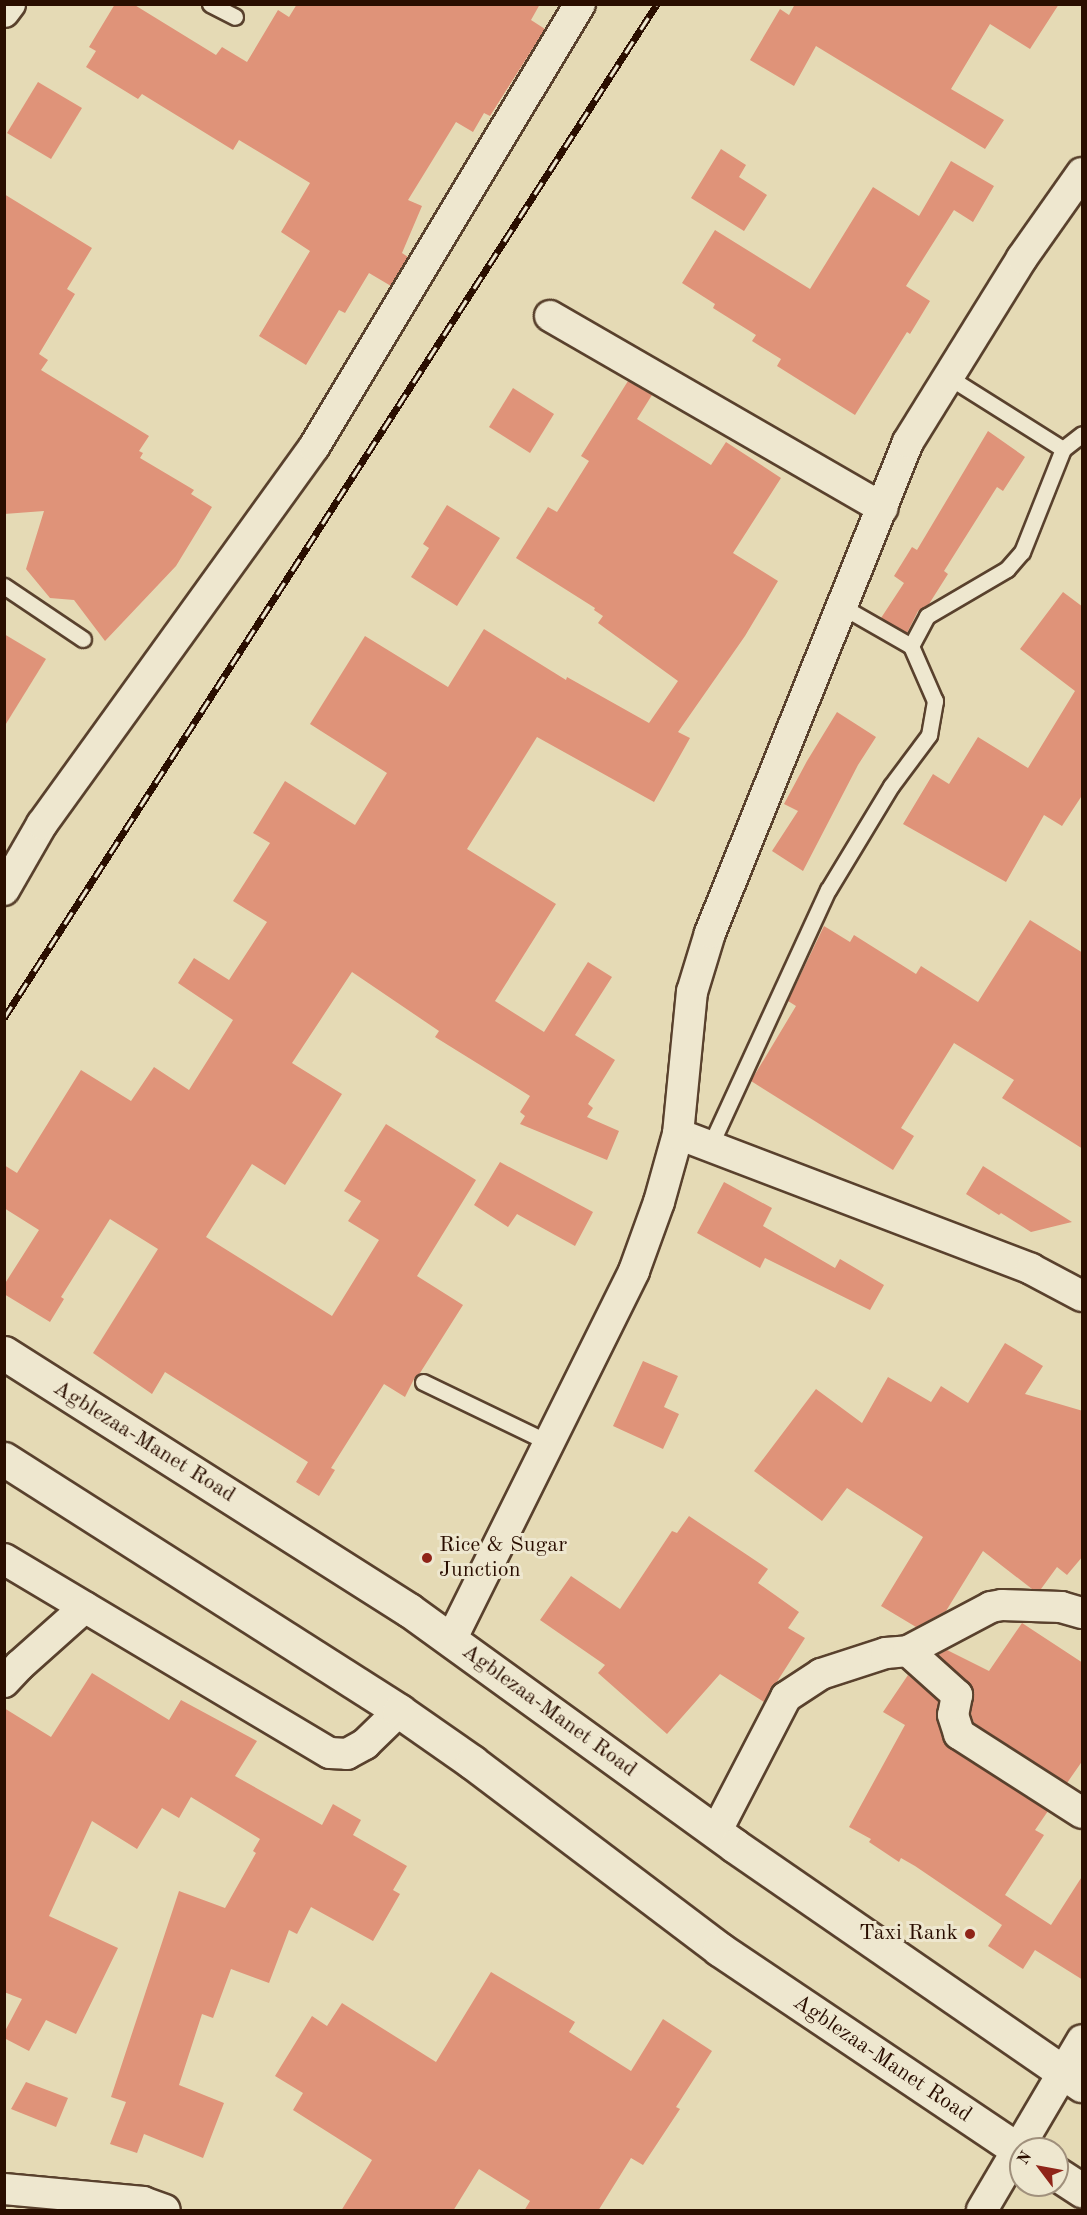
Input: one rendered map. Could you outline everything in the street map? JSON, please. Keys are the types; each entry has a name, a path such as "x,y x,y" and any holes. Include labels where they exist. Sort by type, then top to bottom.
{"main road":[{"name":"Agblezaa-Manet Road","path":"4,1353 409,1610 716,1832 1072,2078"},
{"name":"Agblezaa-Manet Road","path":"4,1459 399,1711 478,1767 719,1949 1009,2144"},
{"path":"1069,2181 1083,2190"}],"street":[{"path":"4,12 10,4"},
{"path":"4,890 42,824 314,447 580,4"},
{"path":"451,1640 634,1271 659,1202 678,1134 692,992 710,933 909,442 947,376 1022,258 1083,173"},
{"path":"550,316 882,508"},
{"path":"678,1134 1031,1269 1083,1296"},
{"path":"4,1559 330,1753 347,1754 365,1744 399,1711"},
{"path":"716,1832 786,1697 820,1674 886,1653 908,1651 990,1607 1002,1605 1061,1607 1083,1613"},
{"path":"4,1682 85,1607"},
{"path":"908,1651 957,1695 953,1715 959,1734 1083,1813"},
{"path":"1030,2137 1072,2078 1083,2040"},
{"path":"982,2211 1009,2168"},
{"path":"4,2189 143,2202 165,2211"}],"lane":[{"path":"210,4 235,17"},
{"path":"947,376 1063,449"},
{"path":"911,646 927,616 1007,569 1022,552 1063,449 1083,434"},
{"path":"4,586 83,639"},
{"path":"710,1146 828,890 891,786 929,735 935,701 911,646 843,607"},
{"path":"423,1382 550,1443"}],"building":[{"path":"115,4 133,4 216,55 222,47 247,62 278,10 289,17 297,4 540,4 531,20 545,29 490,116 484,113 473,132 456,122 408,200 422,206 402,253 408,257 391,286 369,273 345,313 339,310 306,365 259,336 310,251 281,232 310,183 239,140 233,150 142,94 138,99 86,67 96,51 89,47"},
{"path":"795,4 1059,4 1030,49 990,24 951,89 1004,120 985,149 816,46 794,86 750,60 780,9 789,15"},
{"path":"38,82 82,108 51,159 7,133"},
{"path":"721,149 746,165 739,177 767,195 744,231 691,198"},
{"path":"951,161 994,186 973,222 954,210 906,286 930,301 910,334 907,332 855,415 777,366 781,359 752,341 756,335 713,308 715,304 682,283 715,230 810,289 873,187 919,216"},
{"path":"4,194 92,248 67,289 75,294 39,354 48,360 41,370 149,436 139,451 143,453 140,458 194,490 191,494 212,507 176,566 105,641 74,600 50,598 26,569 44,511 4,514"},
{"path":"628,381 652,395 637,419 711,465 726,442 781,478 733,553 778,581 745,636 678,732 690,738 654,802 537,737 467,849 556,904 495,1001 544,1032 588,962 612,977 575,1035 615,1060 588,1104 593,1108 587,1117 619,1131 607,1160 520,1124 525,1116 520,1112 530,1096 435,1037 439,1031 352,972 292,1063 342,1094 285,1185 252,1164 206,1237 332,1316 379,1240 348,1221 361,1201 344,1191 386,1124 476,1180 417,1276 463,1305 420,1373 415,1377 405,1397 384,1384 331,1468 335,1470 319,1496 296,1482 308,1462 165,1372 152,1394 93,1353 158,1249 110,1219 61,1297 64,1299 50,1322 4,1294 4,1285 39,1230 4,1208 4,1165 17,1173 81,1070 131,1101 154,1067 189,1090 233,1020 178,983 194,958 229,980 267,922 233,901 270,843 253,833 285,781 355,825 387,773 310,724 365,636 448,687 484,629 566,680 567,677 649,723 678,681 598,623 603,616 594,610 595,608 516,558 548,507 557,512 589,461 581,456"},
{"path":"513,388 554,414 530,453 489,427"},
{"path":"988,431 1025,457 1003,491 997,487 944,571 948,574 929,604 918,611 907,633 881,618 904,583 894,576 912,547 917,550"},
{"path":"447,505 500,538 457,606 411,577 429,548 423,544"},
{"path":"1063,592 1083,607 1083,794 1062,826 1044,815 1006,882 903,824 933,774 949,784 978,737 1028,768 1075,691 1020,649"},
{"path":"4,634 46,659 4,727"},
{"path":"837,712 876,737 858,765 803,871 772,851 798,811 784,804"},
{"path":"1030,920 1083,953 1083,1149 1002,1098 1014,1080 954,1043 901,1128 914,1136 893,1170 751,1081 796,1006 788,1001 824,926 850,942 854,935 916,974 921,966 978,1002"},
{"path":"500,1162 593,1212 575,1246 517,1214 508,1227 474,1205"},
{"path":"983,1166 1072,1222 1031,1232 1001,1213 999,1215 966,1194"},
{"path":"724,1182 772,1208 763,1226 835,1268 840,1259 884,1285 870,1310 765,1258 760,1268 697,1233"},
{"path":"1005,1343 1043,1366 1025,1394 1083,1411 1083,1556 1067,1575 1057,1567 1041,1589 1032,1589 983,1551 946,1611 916,1627 881,1606 923,1537 847,1488 822,1521 754,1471 816,1389 862,1423 888,1377 931,1402 941,1386 968,1403"},
{"path":"643,1361 678,1376 664,1407 679,1414 663,1449 613,1426"},
{"path":"689,1516 768,1569 758,1583 799,1612 788,1628 805,1638 764,1702 720,1674 667,1734 598,1673 605,1665 540,1620 571,1576 620,1609 672,1531 677,1533"},
{"path":"1022,1623 1083,1663 1083,1760 1067,1783 974,1723 971,1714 973,1689 938,1655 947,1650 989,1671"},
{"path":"92,1673 169,1720 181,1700 257,1741 235,1776 322,1825 333,1804 361,1820 353,1835 407,1866 393,1890 400,1894 373,1941 311,1907 297,1934 289,1930 269,1983 231,1969 213,2018 202,2014 179,2085 224,2103 203,2158 144,2134 137,2153 110,2144 126,2102 111,2097 179,1891 225,1908 256,1853 253,1851 260,1839 191,1797 179,1818 162,1808 137,1849 92,1821 49,1916 118,1948 76,2034 46,2020 29,2051 4,2038 4,2033 22,1999 4,1992 4,1708 51,1737"},
{"path":"908,1675 938,1701 937,1720 943,1739 949,1748 1048,1811 1035,1830 1044,1835 1005,1895 1051,1925 1083,1875 1083,1980 1035,1950 1023,1969 988,1946 1002,1925 915,1866 901,1858 899,1862 869,1842 871,1839 849,1827 905,1725 883,1712"},
{"path":"491,1972 575,2022 569,2032 631,2071 663,2019 712,2051 676,2107 680,2109 643,2165 631,2158 598,2211 524,2211 530,2201 479,2169 453,2211 341,2211 372,2160 293,2110 303,2093 275,2076 312,2016 327,2026 342,2003 436,2062"},
{"path":"26,2082 68,2098 56,2127 11,2109"}],"railway":[{"path":"4,1018 657,4"}],"place":[{"name":"Rice & Sugar Junction","path":"427,1558"},
{"name":"Taxi Rank","path":"970,1934"}]}
